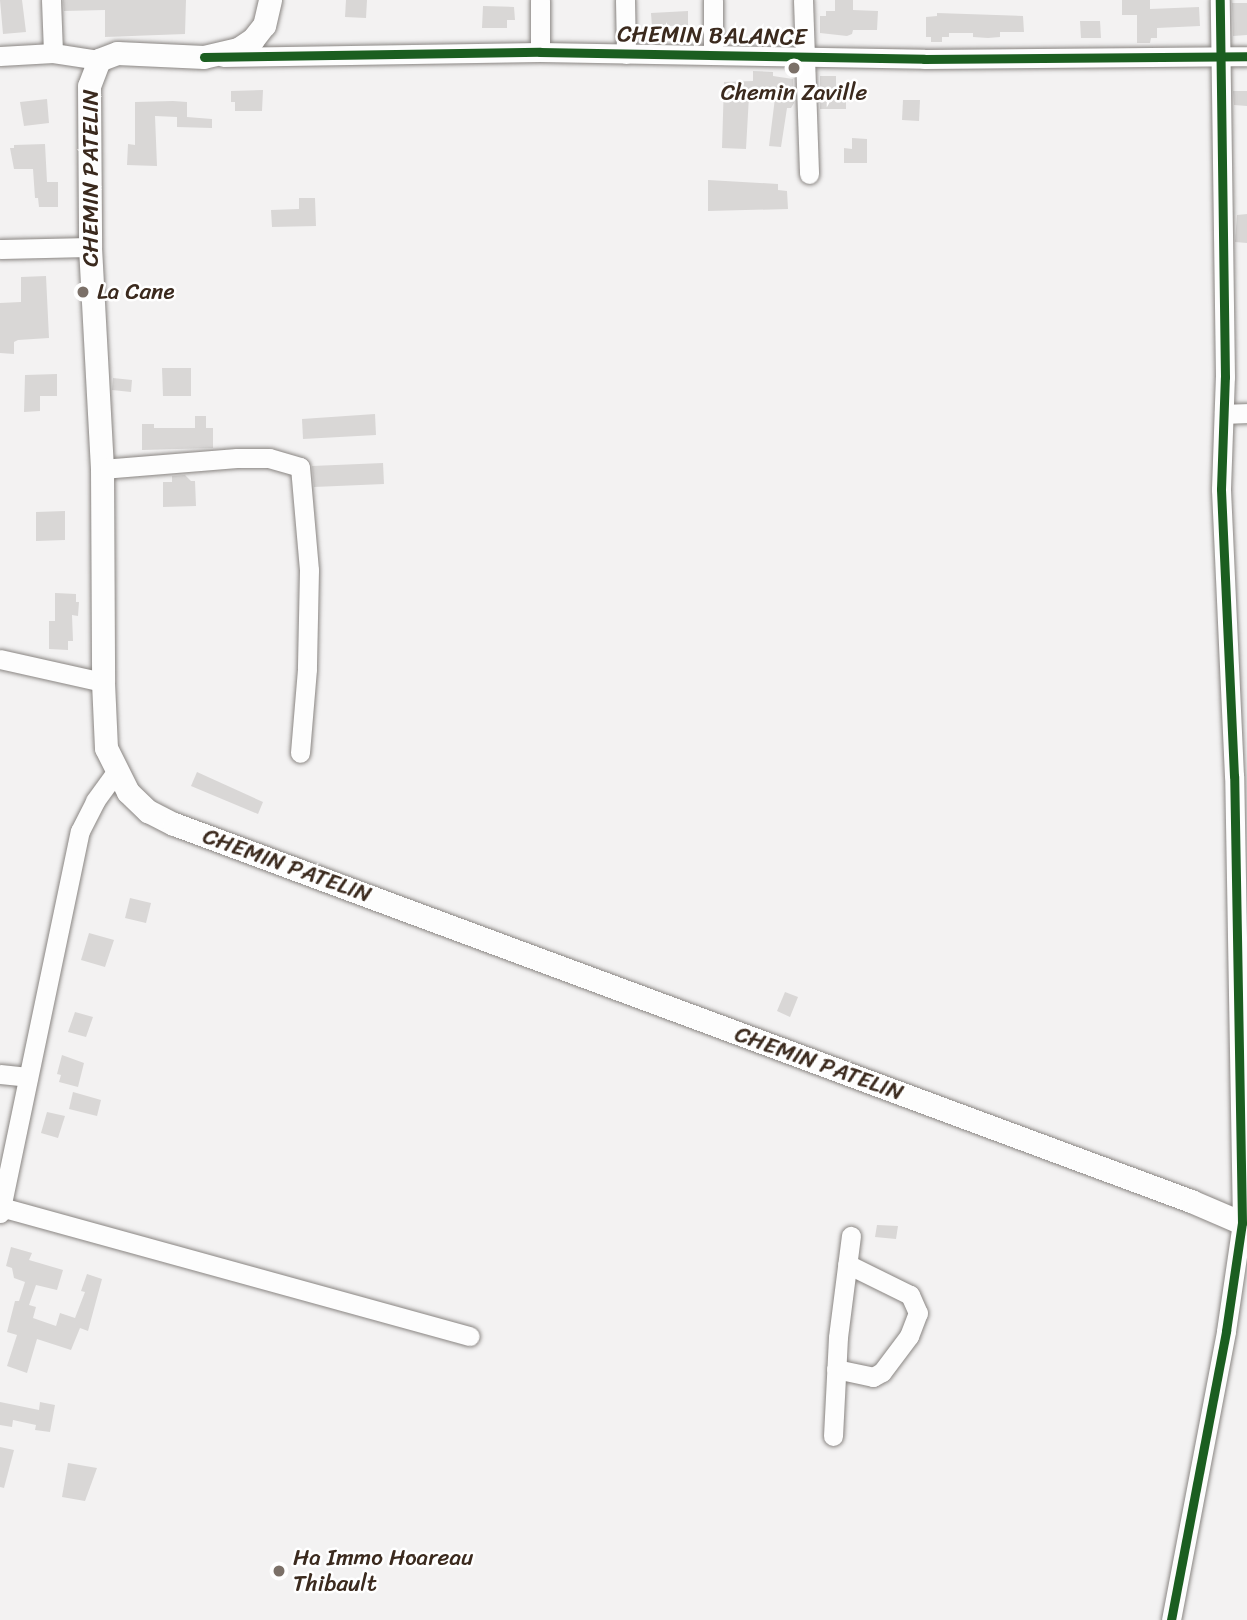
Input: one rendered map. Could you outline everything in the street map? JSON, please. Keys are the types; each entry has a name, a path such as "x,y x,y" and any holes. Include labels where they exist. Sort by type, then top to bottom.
{"main road":[{"name":"CHEMIN PATELIN","path":"270,0 264,25 253,39 238,49 204,57 117,52 99,60 89,86 90,247 102,469 106,748 128,792 148,811 174,824 1245,1224"}],"street":[{"path":"51,0 53,53"},
{"path":"540,0 540,52"},
{"name":"CHEMIN BALANCE","path":"625,0 626,54"},
{"name":"CHEMIN BALANCE","path":"713,0 713,55"},
{"path":"803,0 809,174"},
{"path":"1171,1620 1245,1224 1242,882 1221,489 1224,414 1220,0"},
{"name":"CHEMIN BALANCE","path":"204,57 540,52 937,59 1247,56"},
{"path":"0,56 53,53 99,60"},
{"path":"0,248 90,247"},
{"path":"1224,414 1247,414"},
{"path":"102,469 237,458 269,458 300,467 309,570 307,669 300,753"},
{"path":"0,659 103,682"},
{"path":"116,772 94,801 80,831 1,1210 470,1336"},
{"path":"0,1074 29,1077"},
{"path":"833,1436 836,1369 850,1237"},
{"path":"836,1369 873,1377 882,1372 909,1336 918,1313 910,1294 847,1264"}],"building":[{"path":"0,0 22,0 26,32 3,34"},
{"path":"63,0 186,0 185,34 105,37 105,10 64,11"},
{"path":"346,0 367,0 366,18 345,17"},
{"path":"835,0 853,0 853,10 878,11 877,30 853,30 852,34 847,36 820,33 820,16 826,16 826,11 835,11"},
{"path":"1122,0 1150,0 1150,9 1199,7 1200,26 1157,28 1157,38 1151,38 1150,43 1137,43 1137,15 1122,15"},
{"path":"1232,3 1247,3 1247,35 1233,36"},
{"path":"483,6 514,7 515,20 507,20 507,28 482,28"},
{"path":"688,11 688,25 652,27 651,13"},
{"path":"937,13 1023,16 1024,32 1000,32 1000,37 988,38 973,37 973,33 949,33 949,37 942,37 942,42 931,42 931,37 926,37 926,17 937,16"},
{"path":"1080,21 1100,21 1101,38 1081,38"},
{"path":"753,71 773,72 773,76 793,79 794,103 791,108 787,108 781,147 769,146 775,98 749,96 746,149 722,148 724,82 753,81"},
{"path":"820,76 836,76 836,97 846,97 846,109 820,109"},
{"path":"263,90 262,111 235,111 235,102 231,102 231,91"},
{"path":"1233,91 1247,91 1247,106 1234,105"},
{"path":"47,99 49,123 24,126 20,102"},
{"path":"903,100 920,100 919,121 902,120"},
{"path":"135,102 187,102 187,117 212,119 212,128 177,127 177,117 155,116 157,166 127,165 128,144 135,145"},
{"path":"852,138 867,139 867,163 844,163 844,148 852,149"},
{"path":"45,144 47,182 58,182 58,207 39,207 38,198 35,198 33,169 14,169 10,148 14,148 14,145"},
{"path":"708,180 778,184 778,190 787,191 788,209 708,211"},
{"path":"299,198 315,198 316,226 272,227 271,210 299,209"},
{"path":"1247,214 1247,243 1235,242 1237,215"},
{"path":"46,276 49,338 18,340 14,342 14,354 0,353 0,303 21,302 21,277"},
{"path":"162,368 191,368 191,396 163,396"},
{"path":"57,374 57,396 40,396 40,411 24,412 25,375"},
{"path":"113,378 132,380 131,392 112,390"},
{"path":"375,414 376,435 303,439 302,419"},
{"path":"195,416 206,416 206,428 213,428 213,448 142,450 142,424 154,424 154,428 195,428"},
{"path":"383,463 384,484 314,487 312,466"},
{"path":"185,475 195,481 196,506 163,507 163,482 172,482 172,476"},
{"path":"65,511 65,540 36,541 36,512"},
{"path":"55,593 76,594 76,602 79,602 78,616 72,615 73,641 68,641 68,650 49,649 49,621 55,621"},
{"path":"197,772 263,802 258,814 191,786"},
{"path":"130,898 151,903 146,923 125,918"},
{"path":"89,933 114,940 105,967 81,960"},
{"path":"785,992 798,997 790,1017 777,1011"},
{"path":"75,1012 93,1017 86,1037 68,1032"},
{"path":"62,1055 84,1063 78,1087 59,1082 61,1075 57,1074"},
{"path":"73,1092 101,1100 97,1116 69,1109"},
{"path":"47,1112 65,1116 58,1138 41,1133"},
{"path":"877,1225 898,1226 896,1239 875,1237"},
{"path":"11,1247 32,1253 29,1260 63,1270 57,1290 36,1285 29,1305 36,1307 33,1318 56,1326 60,1313 75,1318 85,1292 81,1291 87,1274 102,1279 88,1331 80,1328 71,1350 37,1339 27,1373 7,1366 17,1335 7,1332 15,1301 19,1301 25,1282 14,1278 12,1268 6,1266"},
{"path":"0,1402 39,1410 40,1402 55,1405 50,1432 35,1430 36,1425 13,1420 12,1427 0,1425"},
{"path":"0,1447 14,1450 4,1488 0,1487"},
{"path":"68,1463 97,1468 85,1501 62,1497"}],"cycle path":[{"path":"1171,1620 1226,1331 1242,1223 1234,776 1221,489 1225,377 1220,0"},
{"path":"204,57 540,52 924,59 1247,56"}],"place":[{"name":"Chemin Zaville","path":"794,68"},
{"name":"La Cane","path":"83,292"},
{"name":"Ha Immo Hoareau Thibault","path":"279,1571"}]}
